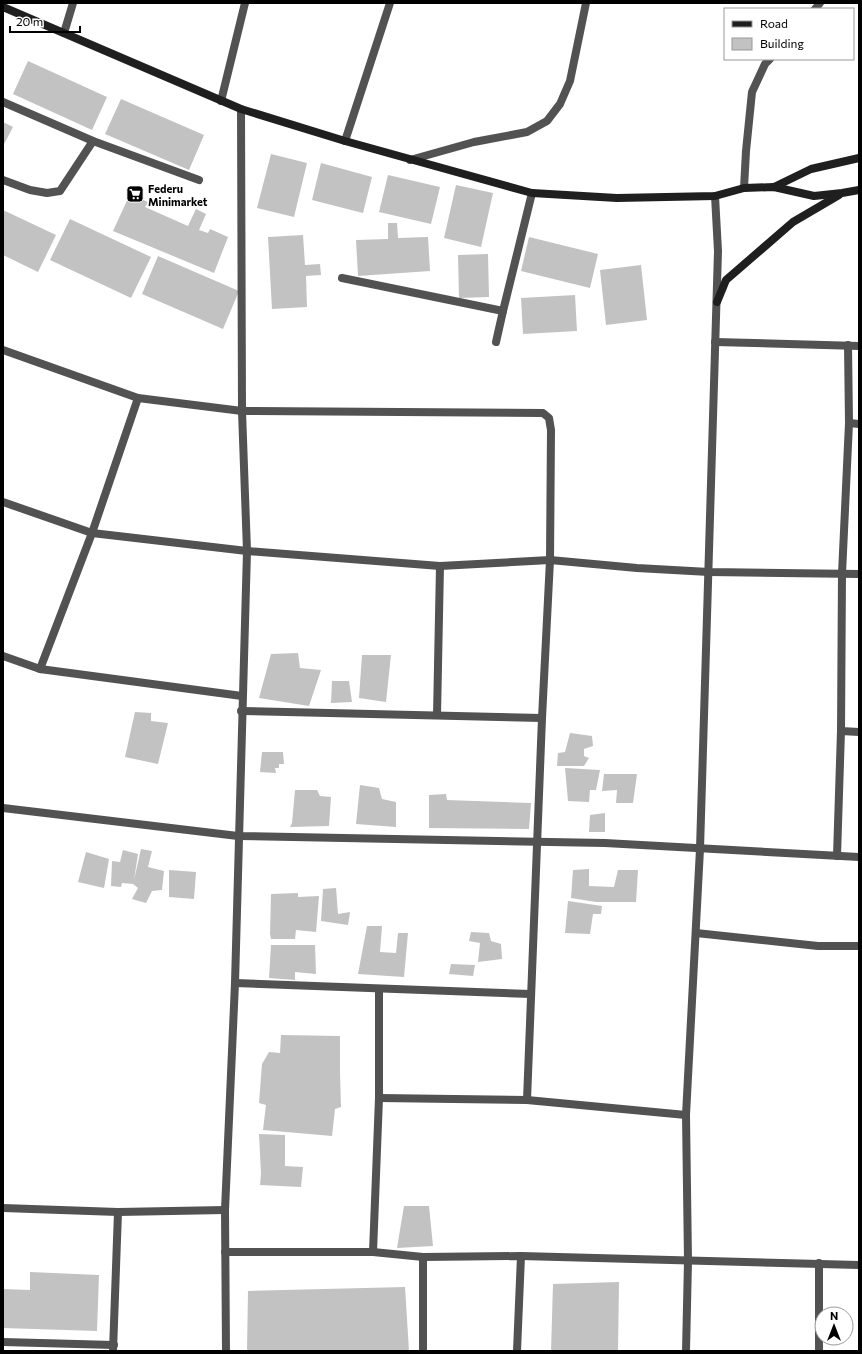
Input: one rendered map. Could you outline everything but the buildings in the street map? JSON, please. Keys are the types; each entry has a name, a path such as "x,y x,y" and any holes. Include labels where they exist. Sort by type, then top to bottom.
{"main road":[{"path":"3,7 241,109 410,160 532,193 617,198 715,196 744,188 774,188 814,196 859,190"},
{"path":"774,188 812,169 859,158"},
{"path":"716,302 726,280 793,222 842,193"}],"street":[{"path":"64,34 73,3"},
{"path":"221,101 244,3"},
{"path":"345,141 390,3"},
{"path":"410,160 474,142 527,132 547,121 560,104 570,81 586,3"},
{"path":"744,188 752,92 765,64 769,60"},
{"path":"3,102 93,142 199,180"},
{"path":"226,1351 225,1210 234,983 247,551 242,411 241,109"},
{"path":"3,180 30,190 47,193 60,191 93,142"},
{"path":"496,342 532,193"},
{"path":"686,1351 688,1261 686,1115 700,849 709,572 718,251 715,196"},
{"path":"342,278 503,311"},
{"path":"715,342 859,346"},
{"path":"837,856 841,731 842,574 849,423 848,345"},
{"path":"3,350 138,398 242,411 543,413 549,418 552,430 550,560 542,718 527,1100"},
{"path":"40,669 92,533 138,398"},
{"path":"849,423 859,424"},
{"path":"3,502 92,533 247,551 440,566 550,560 637,568 709,572 859,574"},
{"path":"437,715 440,566"},
{"path":"3,656 40,669 242,696"},
{"path":"242,711 542,718"},
{"path":"841,731 859,732"},
{"path":"3,808 238,836 605,843 859,857"},
{"path":"696,933 818,946 859,946"},
{"path":"234,983 531,994"},
{"path":"373,1252 379,1098 379,989"},
{"path":"379,1098 527,1100 686,1115"},
{"path":"3,1208 118,1212 225,1210"},
{"path":"3,1342 114,1348 118,1212"},
{"path":"225,1252 373,1252 423,1257 521,1256 859,1265"},
{"path":"517,1351 521,1256"},
{"path":"423,1257 423,1351"},
{"path":"819,1263 819,1351"}],"place":[{"name":"Federu Minimarket","path":"135,194"}]}
